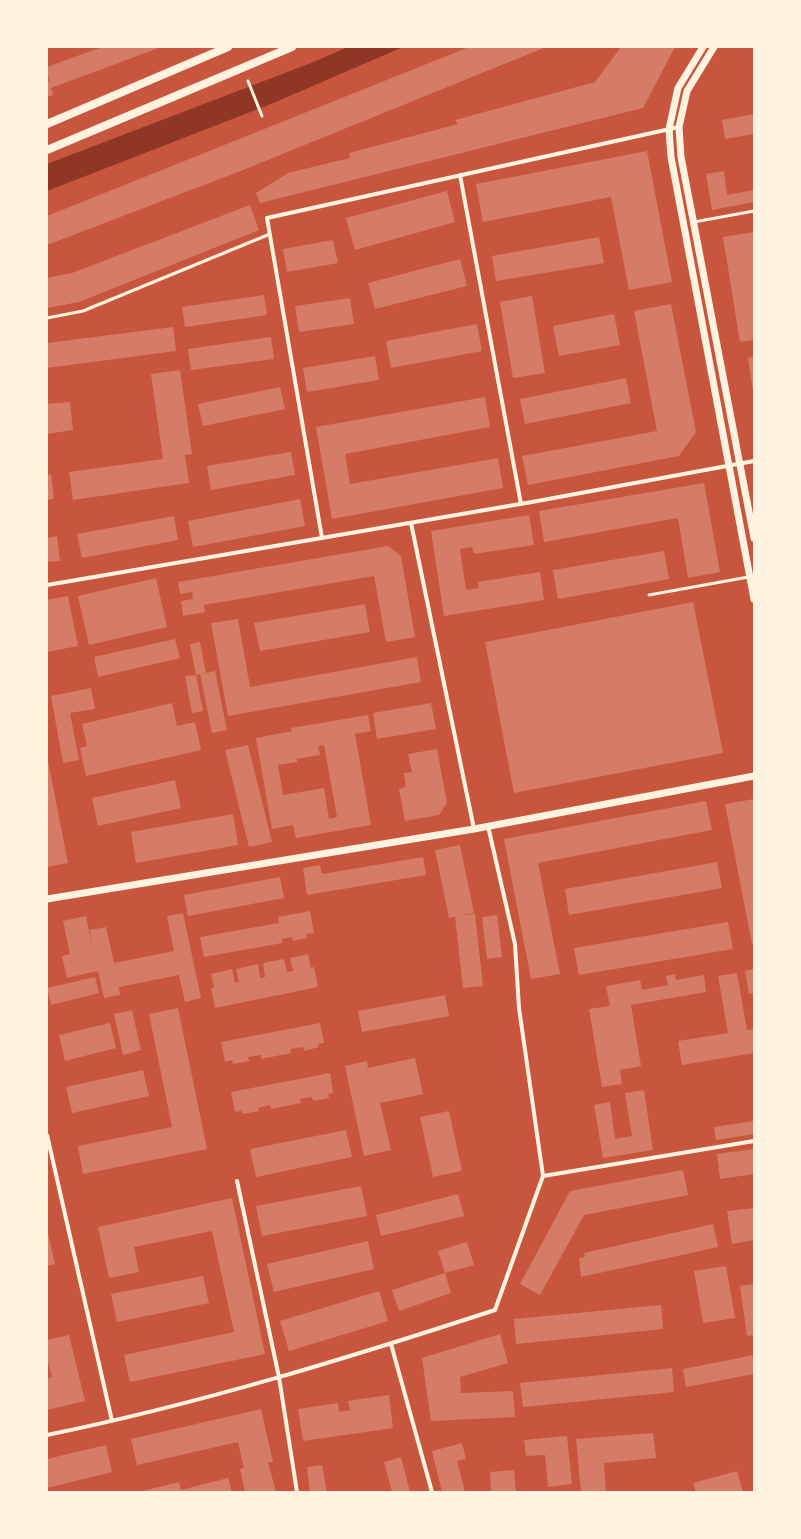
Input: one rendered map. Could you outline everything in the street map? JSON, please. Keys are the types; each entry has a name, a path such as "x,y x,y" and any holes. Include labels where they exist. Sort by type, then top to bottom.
{"main road":[{"path":"47,124 228,47"},
{"path":"47,150 292,47"}],"street":[{"path":"703,47 678,88 670,129 671,157 729,465 752,577 754,598"},
{"path":"714,47 687,91 679,127 681,157 754,538"},
{"path":"322,538 267,218 679,127"},
{"path":"460,175 521,504"},
{"path":"47,585 521,504 754,461"},
{"path":"411,523 474,829"},
{"path":"47,899 474,829 754,776"},
{"path":"47,1435 112,1421 278,1377 390,1344 495,1310 543,1176 519,1008 516,944 488,826"},
{"path":"47,1135 112,1421"},
{"path":"543,1176 754,1141"},
{"path":"238,1181 278,1377 298,1492"},
{"path":"390,1344 432,1492"}],"lane":[{"path":"248,81 262,116"},
{"path":"694,222 754,211"},
{"path":"47,318 83,311 270,234"},
{"path":"649,596 752,577"}],"shaded area":[{"path":"348,47 403,47 271,104 47,191 47,164 311,63"}],"building":[{"path":"102,47 161,47 51,88 53,95 47,97 47,83 49,82 47,67"},
{"path":"469,47 546,47 243,170 47,245 47,216"},
{"path":"621,47 675,47 643,108 260,203 256,193 288,173 350,158 349,153 458,124 455,120 595,82"},
{"path":"754,114 754,134 725,139 722,120"},
{"path":"647,151 672,282 629,290 611,197 483,222 476,184"},
{"path":"724,171 727,195 754,190 754,202 712,210 706,174"},
{"path":"447,191 455,222 355,250 346,218"},
{"path":"250,205 259,230 79,302 47,308 47,278 72,273"},
{"path":"754,232 754,340 740,342 723,237"},
{"path":"599,237 604,263 496,281 492,256"},
{"path":"333,240 338,263 287,272 283,249"},
{"path":"460,259 467,286 375,309 368,283"},
{"path":"264,295 267,315 185,327 182,307"},
{"path":"532,296 545,373 513,378 500,302"},
{"path":"350,298 354,324 299,332 295,306"},
{"path":"671,304 696,432 679,456 528,485 522,456 657,431 634,311"},
{"path":"614,314 620,345 559,356 553,326"},
{"path":"477,324 482,351 391,368 386,341"},
{"path":"173,327 176,351 47,368 47,343"},
{"path":"271,337 274,359 191,370 188,349"},
{"path":"375,356 379,380 307,392 303,368"},
{"path":"754,357 754,392 753,392 748,358"},
{"path":"180,370 192,454 185,455 189,483 73,500 69,472 163,459 151,374"},
{"path":"626,378 631,403 525,424 520,399"},
{"path":"280,387 285,409 203,426 198,404"},
{"path":"485,397 490,427 345,454 350,484 498,458 503,488 332,519 316,427"},
{"path":"70,402 73,430 47,434 47,404"},
{"path":"291,452 295,475 211,490 207,466"},
{"path":"51,474 54,499 47,500 47,475"},
{"path":"704,483 720,572 688,578 678,518 544,542 539,511"},
{"path":"300,499 305,526 193,547 188,521"},
{"path":"529,515 534,545 474,554 472,547 460,549 466,590 479,588 478,582 540,572 544,600 444,616 431,531"},
{"path":"174,516 178,540 82,558 77,534"},
{"path":"57,536 60,561 47,562 47,538"},
{"path":"388,546 401,556 415,637 386,642 374,576 204,605 205,612 183,616 181,601 193,599 192,592 180,594 178,582"},
{"path":"664,551 669,579 558,599 553,570"},
{"path":"156,578 167,627 89,645 78,596"},
{"path":"68,596 78,646 47,652 47,600"},
{"path":"693,602 723,753 514,793 485,642"},
{"path":"365,604 370,632 260,651 254,623"},
{"path":"238,619 250,687 417,657 421,682 228,716 211,623"},
{"path":"175,639 180,658 98,677 94,657"},
{"path":"200,642 206,673 215,671 227,730 212,733 200,674 196,675 190,644"},
{"path":"196,675 203,711 192,713 185,676"},
{"path":"91,688 95,709 70,713 79,760 63,763 51,696"},
{"path":"172,703 177,726 195,722 201,750 86,776 80,748 87,746 82,724"},
{"path":"431,703 436,729 377,739 373,713"},
{"path":"368,715 371,731 355,734 371,825 296,838 293,825 272,829 256,738 292,731 291,728","holes":["324,745 337,817 329,819 324,788 283,795 278,765 297,762 297,759 320,755 318,746"]},
{"path":"248,745 272,842 249,847 225,750"},
{"path":"437,749 447,803 439,815 405,821 399,789 406,787 404,773 412,772 408,754"},
{"path":"47,756 68,863 47,867"},
{"path":"175,780 181,808 98,826 92,798"},
{"path":"754,799 754,943 752,944 725,804"},
{"path":"706,801 712,830 538,863 560,974 531,979 504,839"},
{"path":"233,814 238,845 136,863 131,832"},
{"path":"460,845 474,913 457,916 475,914 483,986 463,988 455,916 449,918 435,850"},
{"path":"423,857 426,875 307,895 303,868 320,865 322,874"},
{"path":"717,862 722,888 569,915 565,889"},
{"path":"280,877 284,898 188,916 184,895"},
{"path":"310,911 314,933 306,934 307,938 293,941 292,937 282,939 282,943 204,957 200,937 279,923 278,917"},
{"path":"183,913 201,998 185,1002 179,975 119,987 120,995 104,998 98,971 67,978 62,956 70,954 63,921 86,916 92,946 90,930 106,927 114,963 174,951 167,916"},
{"path":"497,915 502,957 487,959 482,917"},
{"path":"728,922 733,949 579,975 574,948"},
{"path":"308,954 311,968 314,967 318,987 215,1008 211,988 214,987 211,974 232,969 235,983 239,982 236,969 258,964 260,978 265,977 263,963 284,959 287,972 293,971 290,958"},
{"path":"754,969 754,993 749,994 745,971"},
{"path":"737,973 747,1030 754,1029 754,1053 682,1065 678,1041 728,1033 718,976"},
{"path":"675,974 676,980 704,975 706,992 631,1005 641,1066 620,1070 622,1084 602,1087 589,1009 610,1006 606,986 640,980 642,990 668,985 666,976"},
{"path":"95,977 99,993 51,1005 47,988"},
{"path":"445,995 449,1016 362,1032 358,1011"},
{"path":"178,1008 207,1149 83,1174 78,1146 172,1127 149,1014"},
{"path":"132,1010 141,1050 123,1055 114,1014"},
{"path":"110,1023 116,1048 65,1061 59,1035"},
{"path":"320,1023 324,1043 318,1044 319,1047 304,1051 303,1047 290,1049 291,1053 261,1059 261,1055 248,1057 249,1061 233,1064 232,1060 225,1062 221,1042"},
{"path":"415,1058 423,1094 380,1103 391,1150 364,1156 345,1066 367,1061 368,1068"},
{"path":"143,1070 149,1096 72,1113 66,1087"},
{"path":"330,1073 333,1093 328,1094 329,1098 313,1101 312,1097 300,1099 301,1103 271,1109 270,1105 258,1108 259,1111 242,1114 242,1111 235,1112 231,1092"},
{"path":"644,1090 653,1150 603,1158 594,1105 610,1102 615,1139 632,1136 625,1093"},
{"path":"449,1111 462,1171 433,1177 420,1117"},
{"path":"754,1121 754,1134 716,1140 714,1127"},
{"path":"346,1130 352,1157 256,1177 250,1149"},
{"path":"754,1149 754,1174 720,1179 717,1154"},
{"path":"683,1170 688,1195 584,1215 540,1295 520,1284 570,1191"},
{"path":"361,1186 367,1216 262,1236 256,1206"},
{"path":"458,1194 464,1216 381,1236 376,1215"},
{"path":"232,1198 265,1354 130,1382 124,1355 234,1332 212,1231 134,1247 139,1272 109,1278 98,1227"},
{"path":"754,1208 754,1240 732,1244 727,1211"},
{"path":"713,1224 718,1247 581,1277 579,1258 585,1257 584,1253"},
{"path":"47,1229 55,1264 47,1266"},
{"path":"368,1241 374,1269 274,1292 267,1264"},
{"path":"467,1242 474,1265 445,1273 438,1251"},
{"path":"726,1266 735,1318 703,1323 694,1271"},
{"path":"445,1273 451,1293 399,1311 392,1290"},
{"path":"203,1276 209,1303 117,1322 111,1294"},
{"path":"754,1284 754,1335 747,1336 740,1286"},
{"path":"379,1291 388,1321 289,1351 280,1321"},
{"path":"661,1305 663,1329 516,1344 514,1319"},
{"path":"500,1334 508,1363 460,1377 461,1393 513,1391 515,1417 431,1421 422,1358"},
{"path":"69,1335 85,1401 47,1410 47,1379 52,1377 47,1358 47,1340"},
{"path":"754,1355 754,1374 686,1387 683,1369"},
{"path":"672,1368 674,1392 523,1407 520,1383"},
{"path":"389,1395 393,1428 303,1441 298,1409 338,1403 339,1412 350,1410 348,1401"},
{"path":"261,1409 273,1462 268,1462 276,1492 245,1492 240,1469 244,1468 238,1442 137,1465 131,1439"},
{"path":"653,1433 656,1458 604,1463 606,1492 581,1492 576,1439"},
{"path":"567,1436 572,1484 548,1487 545,1455 526,1456 524,1440"},
{"path":"462,1443 466,1459 457,1461 465,1492 442,1492 432,1451"},
{"path":"106,1445 112,1472 47,1488 47,1459"},
{"path":"401,1457 410,1492 392,1492 384,1462"},
{"path":"322,1465 327,1492 310,1492 307,1467"},
{"path":"514,1470 516,1492 491,1492 490,1472"},
{"path":"737,1471 743,1492 696,1492 693,1483"},
{"path":"228,1478 232,1492 138,1492 179,1482 181,1490"}]}
